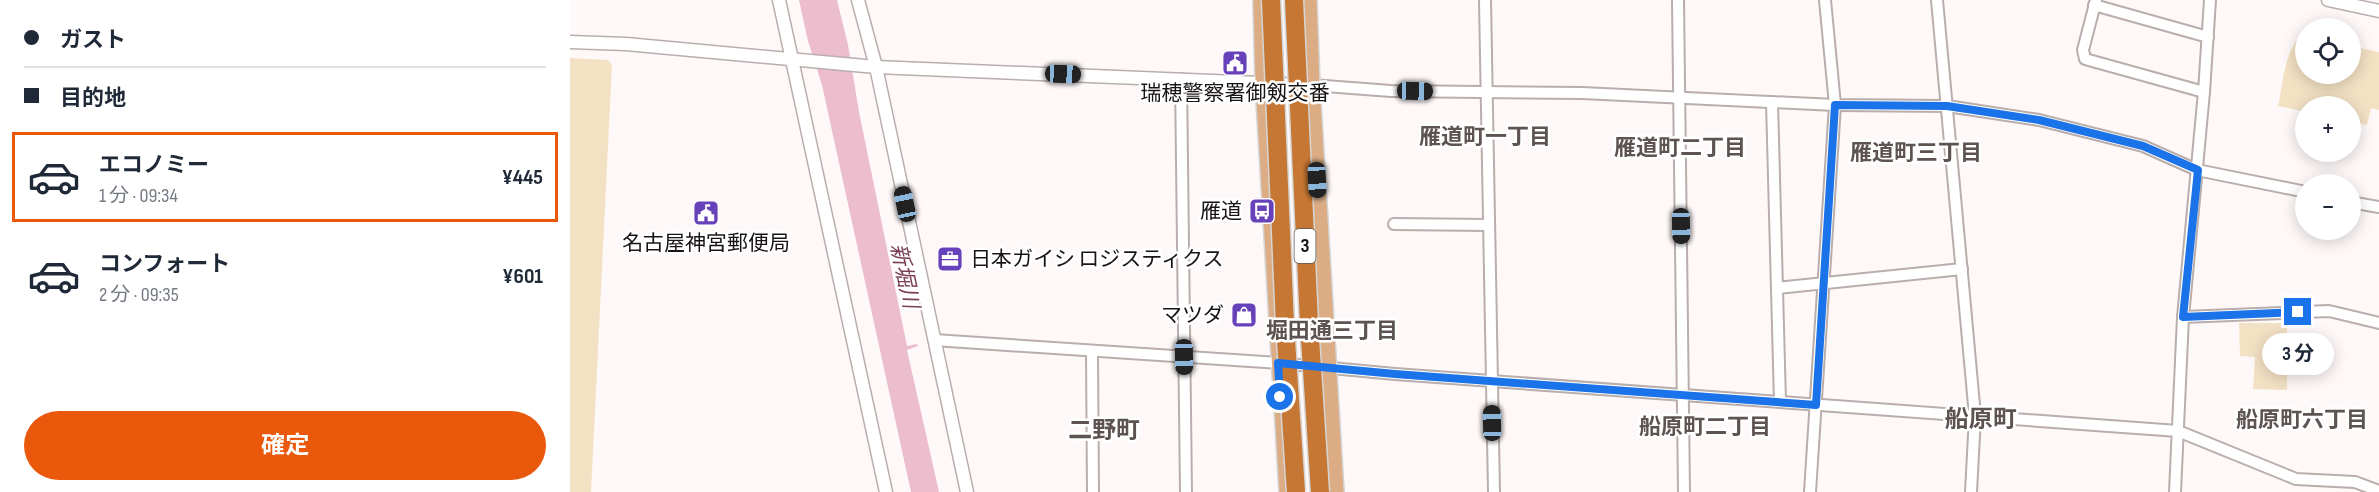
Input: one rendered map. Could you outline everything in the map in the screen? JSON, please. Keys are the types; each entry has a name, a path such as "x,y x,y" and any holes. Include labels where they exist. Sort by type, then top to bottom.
{"highway":[{"name":"3","path":"1270,0 1296,492"},
{"path":"1284,0 1295,224 1309,323"},
{"name":"3","path":"1294,0 1309,323 1320,492"}],"main road":[{"path":"1261,0 1263,83 1287,492"},
{"path":"1309,0 1336,492"}],"street":[{"path":"779,0 798,59 886,492"},
{"path":"858,0 869,66 934,340 967,492"},
{"path":"1485,0 1494,492"},
{"path":"1678,0 1684,492"},
{"path":"1810,492 1835,105 1825,0"},
{"path":"1937,0 1975,416 1971,492"},
{"path":"2175,492 2183,317 2198,170 2210,0"},
{"path":"2328,0 2379,10"},
{"path":"2204,92 2085,59 2083,50 2095,2 2208,37"},
{"path":"570,42 626,44 869,66 1391,90 1582,93 1835,105 1947,106 2039,120 2133,144 2198,170 2295,190"},
{"path":"1181,79 1186,492"},
{"path":"1772,102 1780,402"},
{"path":"2361,204 2379,207"},
{"path":"1394,224 1489,225"},
{"path":"1777,288 1962,269"},
{"path":"2183,317 2329,311 2379,323"},
{"path":"934,340 1278,363 1328,369 2178,431 2296,479 2355,482 2379,491"},
{"path":"1092,351 1093,492"}],"shaded area":[{"name":"新堀川","path":"799,0 837,0 848,45 859,112 907,346 917,344 918,346 907,350 939,492 911,492 822,85 808,41"},
{"path":"2295,42 2295,84 2361,84 2361,48 2379,52 2379,110 2371,108 2367,125 2361,124 2361,96 2295,96 2295,110 2278,106 2291,50"},
{"path":"570,58 608,60 612,65 591,492 570,492"},
{"path":"2239,323 2287,323 2287,390 2253,389 2255,357 2240,356"}],"place":[{"name":"瑞穂警察署御剱交番","path":"1235,63"},
{"name":"雁道","path":"1262,211"},
{"name":"名古屋神宮郵便局","path":"706,213"},
{"name":"日本ガイシ ロジスティクス","path":"950,259"},
{"name":"マツダ","path":"1244,315"}],"district":[{"name":"雁道町一丁目","path":"1485,137"},
{"name":"雁道町二丁目","path":"1680,148"},
{"name":"雁道町三丁目","path":"1916,153"},
{"name":"堀田通三丁目","path":"1332,331"},
{"name":"船原町","path":"1981,419"},
{"name":"船原町六丁目","path":"2302,420"},
{"name":"船原町二丁目","path":"1705,427"},
{"name":"二野町","path":"1104,430"}],"route":[{"path":"1280,397 1278,363 1328,369 1816,405 1835,105 1947,106 2039,120 2143,146 2198,170 2183,317 2298,312"}]}
